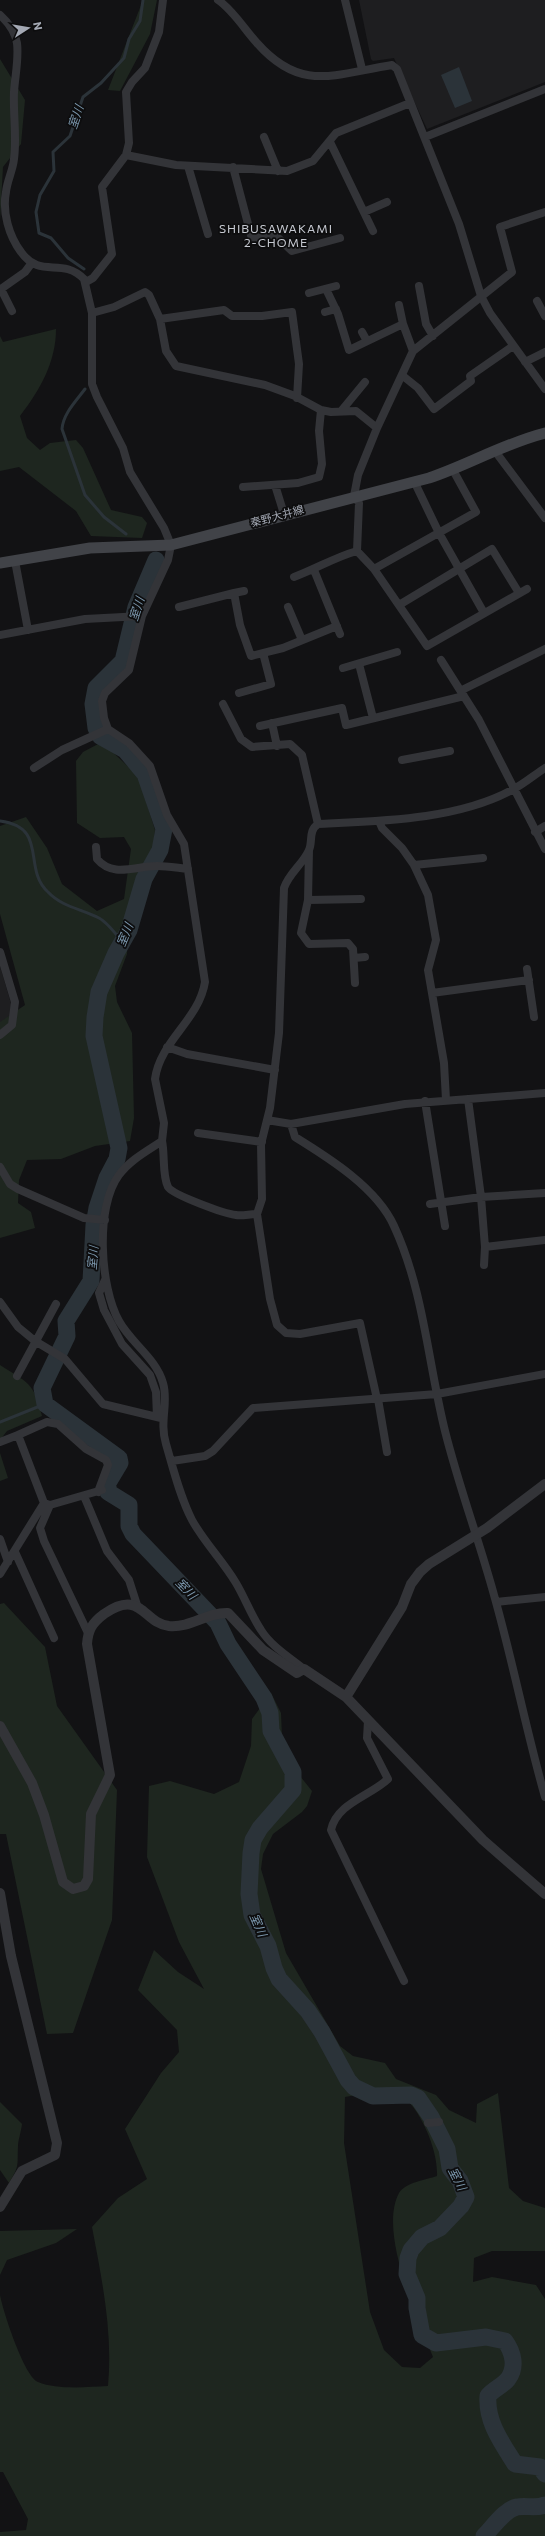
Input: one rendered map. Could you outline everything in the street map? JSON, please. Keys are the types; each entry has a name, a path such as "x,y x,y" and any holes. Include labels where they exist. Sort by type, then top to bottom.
{"main road":[{"name":"秦野大井線","path":"0,564 90,548 170,545 453,470 495,451 545,433"}],"street":[{"path":"86,282 93,278 112,254 102,187 126,155 129,142 126,92 132,82 145,68 159,32 163,0"},
{"path":"218,0 263,51 293,72 308,77 326,76 392,65 396,69 425,137 459,224 481,296 490,313 545,388"},
{"path":"345,0 362,70"},
{"path":"0,15 10,25 18,53 14,93 14,159 6,191 5,213 20,251 30,264 40,267 68,267 81,276 86,282 92,314 94,348 91,375 97,397 123,448 130,472 164,528 170,545 168,560 140,616 129,670 111,685 102,701 106,729 129,743 150,766 168,815 184,844 205,982 200,1002 159,1060 155,1079 164,1123 162,1141 168,1186 176,1194 193,1199 220,1213 237,1215 257,1214"},
{"path":"425,137 545,89"},
{"path":"126,155 188,166 232,167 278,171 304,166 312,161 336,134 410,103"},
{"path":"264,137 278,171"},
{"path":"330,142 345,182 374,231"},
{"path":"188,166 208,234"},
{"path":"232,167 252,239 274,234 292,251 340,238"},
{"path":"364,212 387,202"},
{"path":"527,589 427,646 374,569 357,551 359,503 354,496 358,475 377,428 414,351 512,272 500,226 545,212"},
{"path":"12,311 1,289 24,272 30,264"},
{"path":"310,293 336,286"},
{"path":"419,286 426,324 433,336"},
{"path":"326,289 336,309 349,350 403,324"},
{"path":"92,314 114,307 145,292 149,294 160,319 166,351 176,366 265,385 321,410 331,412 342,410 356,411 377,428"},
{"path":"540,304 545,316"},
{"path":"399,305 403,324 414,351"},
{"path":"325,312 336,309"},
{"path":"160,319 224,310 232,316 262,316 292,312 298,349 297,398"},
{"path":"362,332 367,341"},
{"path":"402,376 418,388 434,409 471,381 470,376 513,346"},
{"path":"525,362 545,352"},
{"path":"342,410 365,382"},
{"path":"243,487 298,483 319,477 322,464 319,431 321,410"},
{"path":"495,451 545,518"},
{"path":"374,569 476,512 453,470"},
{"path":"414,481 439,533 484,613"},
{"path":"275,485 284,514"},
{"path":"399,605 492,549 519,594"},
{"path":"294,576 314,570 335,557 357,551"},
{"path":"15,561 28,630"},
{"path":"314,570 340,634"},
{"path":"178,607 244,591"},
{"path":"234,593 240,626 250,656 302,640 337,626"},
{"path":"288,607 302,640"},
{"path":"0,635 85,619 140,616"},
{"path":"260,726 342,708 346,725 373,718 463,693 545,649"},
{"path":"239,693 270,684 263,652"},
{"path":"343,668 397,652"},
{"path":"441,660 479,720 513,790 545,849"},
{"path":"359,664 373,718"},
{"path":"223,704 240,740 252,747 290,744 302,755 318,824"},
{"path":"272,723 277,746"},
{"path":"34,768 62,750 106,729"},
{"path":"402,760 450,751"},
{"path":"355,983 353,949 348,943 309,944 301,933 308,900 309,849 311,832 318,824 379,821 457,809 487,801 513,790 545,768"},
{"path":"379,821 382,828 402,848 414,865 428,895 436,940 428,970 444,1063 446,1100"},
{"path":"535,832 545,826"},
{"path":"96,847 97,859 106,868 114,871 157,866 188,869"},
{"path":"309,849 287,880 284,888 275,1070 262,1142 262,1200 257,1214 270,1298 277,1325 286,1333 300,1334 360,1322 378,1399 387,1452"},
{"path":"414,865 483,858"},
{"path":"308,900 362,899"},
{"path":"0,952 15,1002 12,1025 0,1035"},
{"path":"354,958 364,957"},
{"path":"527,969 534,1017"},
{"path":"432,993 529,980"},
{"path":"168,1047 187,1054 275,1070"},
{"path":"267,1120 291,1124 425,1101 545,1093"},
{"path":"468,1099 481,1197 485,1247 484,1265"},
{"path":"425,1101 445,1226"},
{"path":"291,1124 295,1137 326,1156 358,1182 383,1208 394,1226 419,1301 437,1394 458,1479 478,1534 496,1602 525,1726 545,1797"},
{"path":"198,1133 262,1142"},
{"path":"162,1141 130,1162 118,1176 106,1204 103,1220 105,1280 118,1320 156,1367 163,1382 165,1394 159,1418 164,1439 193,1520 236,1583 261,1630 271,1642 304,1669 346,1697 482,1840 545,1894"},
{"path":"0,1167 10,1184 18,1189 84,1218 103,1220"},
{"path":"430,1204 481,1197 545,1193"},
{"path":"485,1247 545,1240"},
{"path":"0,1302 18,1327 35,1341 65,1360 103,1404 159,1418"},
{"path":"16,1376 56,1304"},
{"path":"172,1461 205,1456 213,1451 253,1408 437,1394 545,1374"},
{"path":"0,1442 47,1422 58,1424 86,1449 106,1460 108,1465 100,1490 84,1496 47,1504 0,1574"},
{"path":"18,1435 47,1504 40,1528 44,1542 88,1633"},
{"path":"346,1697 402,1607 411,1584 420,1572 429,1564 478,1534 545,1484"},
{"path":"84,1496 107,1551 129,1580 138,1608"},
{"path":"0,1539 8,1562"},
{"path":"15,1552 54,1638"},
{"path":"496,1602 545,1598"},
{"path":"0,1726 32,1782 44,1815 63,1882 73,1889 84,1886 88,1878 91,1814 110,1775 87,1644 88,1633 93,1622 113,1608 125,1605 138,1608 163,1624 170,1626 187,1625 216,1612 228,1613 263,1650 282,1664 297,1673 304,1669"},
{"path":"368,1721 367,1738 388,1779 341,1811 333,1822 331,1830 404,1981"},
{"path":"0,1893 11,1956 57,2142 55,2154 26,2168 16,2177 0,2207"},
{"path":"428,2123 439,2122"}],"shaded area":[{"path":"143,0 157,0 150,34 120,91 108,90"},
{"path":"359,0 545,0 545,82 427,129 394,58 373,61 371,59"},
{"path":"0,59 25,100 21,144 3,167 0,220"},
{"path":"459,67 472,101 455,108 441,75"},
{"path":"56,329 53,353 46,375 20,416 27,438 40,450 50,443 76,440 83,448 111,510 142,517 147,523 142,538 91,536 76,511 19,467 0,471 0,336 3,342"},
{"path":"102,742 138,776 155,830 154,843 129,902 127,954 115,986 117,1002 132,1033 134,1118 130,1141 95,1146 61,1159 27,1160 19,1180 18,1203 31,1212 35,1228 0,1238 0,1022 25,1005 0,914 0,826 26,817 47,848 62,884 97,911 124,899 131,849 124,837 100,838 77,823 76,761 83,752"},
{"path":"0,966 12,1007 8,1025 0,1032"},
{"path":"0,1365 23,1380 33,1390 42,1416 7,1431 0,1440"},
{"path":"0,1453 8,1478 0,1481"},
{"path":"4,1603 45,1647 57,1706 117,1790 112,1920 73,2033 47,2034 6,1834 0,1834 0,1604"},
{"path":"271,1693 281,1713 282,1737 300,1776 312,1791 307,1806 302,1812 273,1834 263,1854 261,1869 286,1953 340,2046 353,2056 385,2063 396,2079 436,2095 449,2110 476,2123 477,2104 498,2093 509,2188 523,2201 545,2208 545,2251 492,2251 474,2258 473,2282 492,2277 536,2285 545,2299 545,2536 0,2536 0,2532 26,2530 28,2519 3,2472 0,2472 0,2295 15,2342 32,2377 38,2382 54,2386 108,2386 109,2346 106,2306 92,2227 118,2198 147,2179 125,2129 161,2073 179,2052 177,2030 138,1990 154,1950 178,1972 204,1989 179,1942 147,1857 149,1786 170,1781 214,1794 239,1782 251,1746 252,1719","holes":["389,2089 409,2102 415,2109 425,2127 433,2147 437,2167 437,2176 416,2182 402,2189 399,2193 394,2210 393,2230 402,2275 418,2321 433,2357 420,2368 402,2367 384,2350 370,2312 344,2143 345,2097"]},
{"path":"0,2102 22,2124 18,2144 17,2165 9,2183 0,2170"},
{"path":"77,2229 56,2243 7,2260 0,2275 0,2231"}],"waterway":[{"name":"室川","path":"84,269 68,258 51,238 39,233 36,212 40,195 54,171 53,152 70,136 83,97 101,83 124,58 129,39 140,21 143,0"},
{"name":"室川","path":"85,389 67,413 62,429 85,495 104,517 126,534"},
{"name":"室川","path":"156,560 136,607 123,661 96,688 93,704 96,728 100,736 125,750 145,774 164,829 160,850 144,879 129,930 116,953 99,992 94,1036 119,1148 117,1159 107,1178 97,1208 94,1225 91,1281 66,1321 67,1336 42,1388 45,1404 119,1458 120,1463 108,1483 108,1492 129,1505 129,1526 133,1534 218,1623 228,1644 264,1698 270,1713 271,1731 293,1772 293,1790 260,1828 253,1840 249,1894 252,1915 268,1946 274,1968 279,1979 308,2011 322,2032 348,2080 354,2087 373,2096 411,2095 418,2098 431,2117 447,2149 450,2168 460,2181 466,2197 461,2206 440,2228 422,2237 411,2250 408,2258 407,2274 417,2298 417,2308 422,2335 436,2343 486,2337 505,2341 512,2355 513,2365 508,2379 488,2396 488,2406 492,2423 500,2440 515,2464 540,2467 545,2474"},
{"path":"0,821 15,825 25,831 33,850 36,872 40,883 48,892 59,901 102,920 112,929 122,942"},
{"path":"0,1422 45,1404"},
{"name":"室川","path":"484,2536 499,2519 513,2508 538,2507 545,2505"}],"district":[{"name":"SHIBUSAWAKAMI 2-CHOME","path":"276,236"}]}
